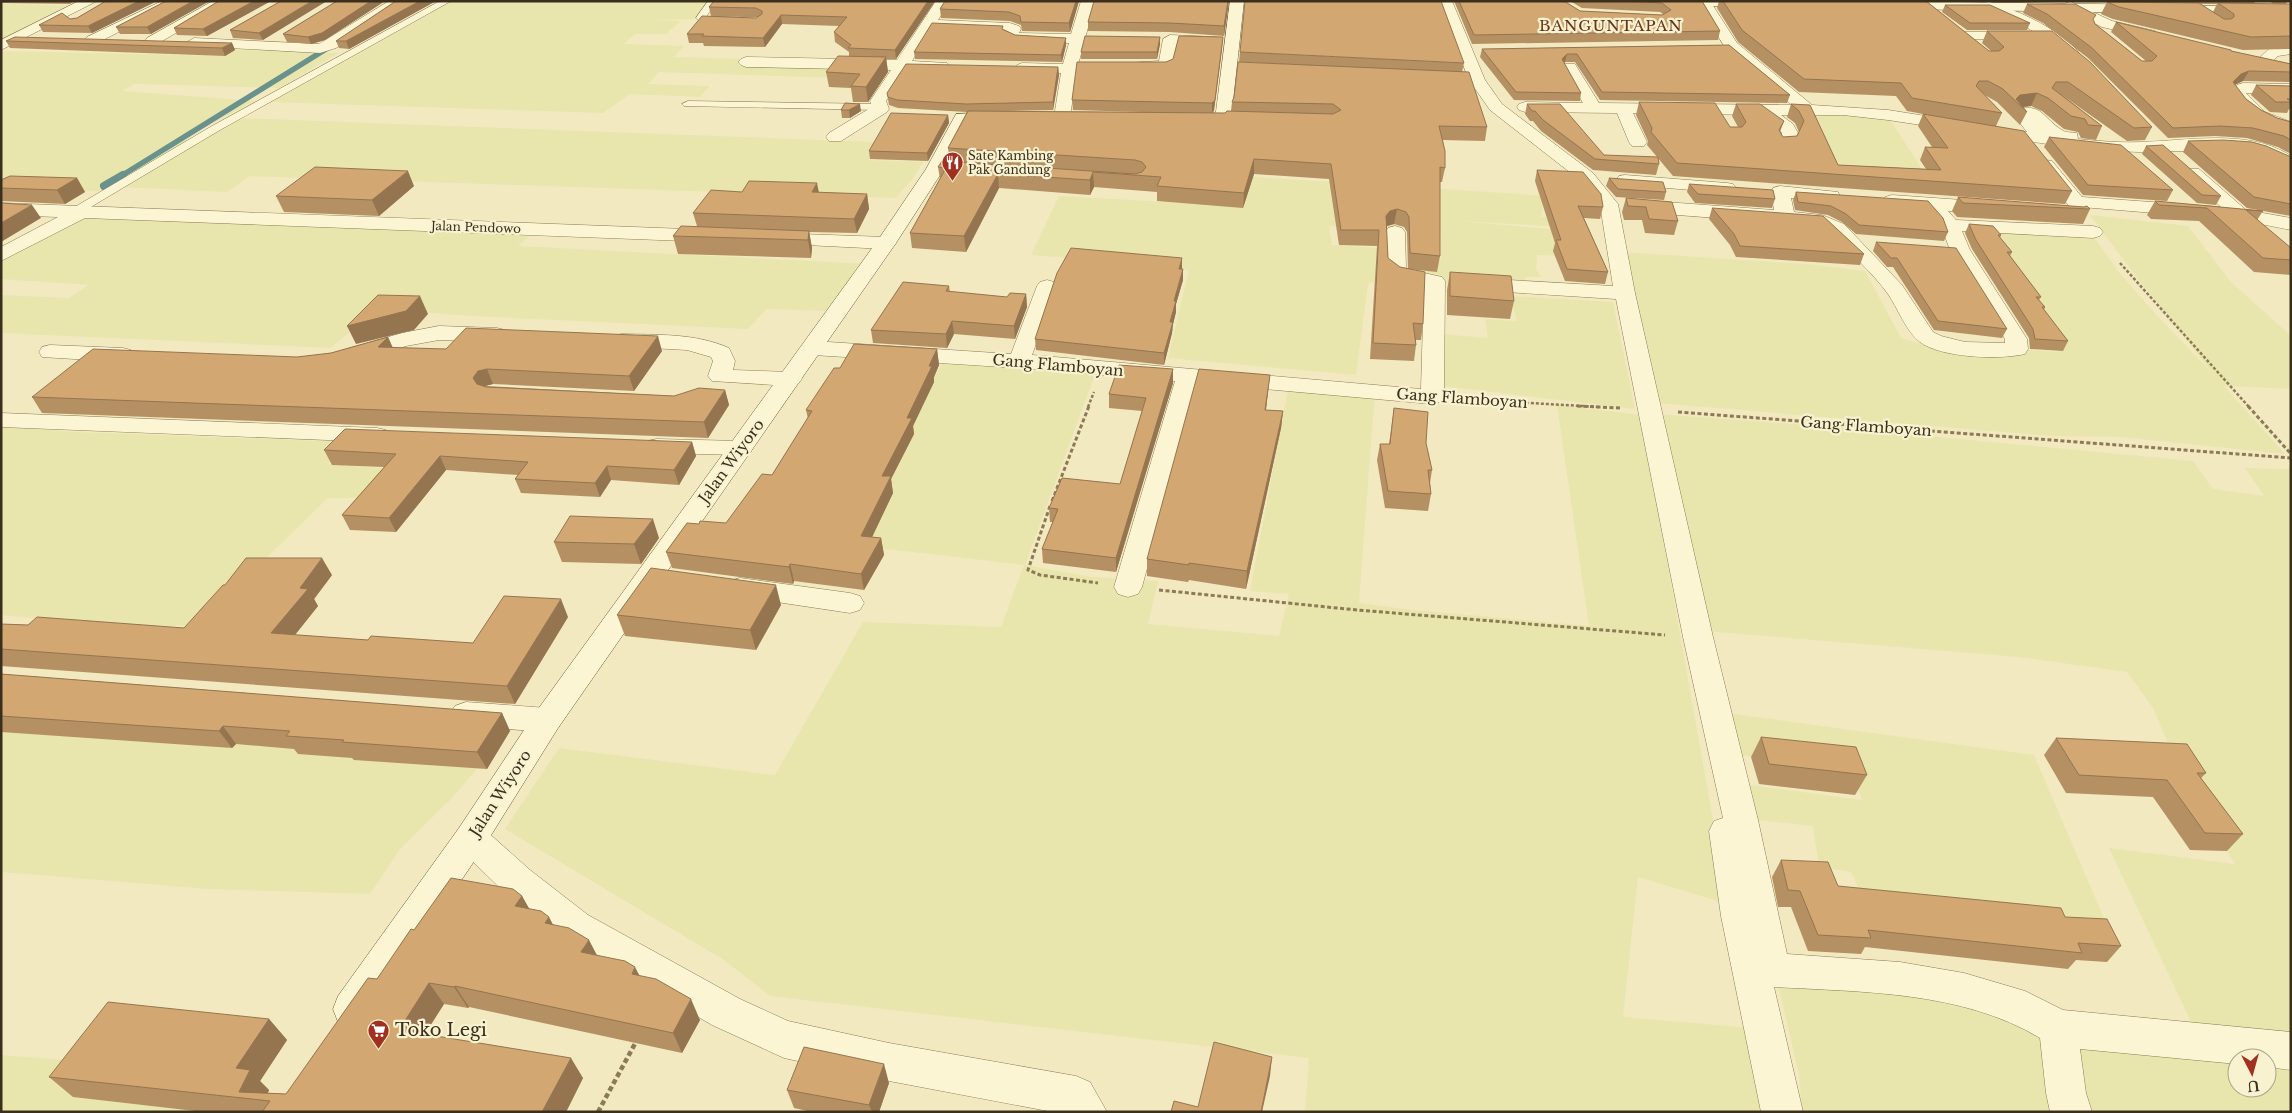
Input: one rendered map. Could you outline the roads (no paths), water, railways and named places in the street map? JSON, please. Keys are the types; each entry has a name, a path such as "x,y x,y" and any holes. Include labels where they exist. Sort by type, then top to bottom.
{"street":[{"path":"1,46 90,1"},
{"path":"92,40 173,1"},
{"path":"224,1 147,41 210,42 311,50 325,48 399,1"},
{"path":"835,137 885,110 878,101 943,1"},
{"path":"1070,68 1088,1"},
{"path":"1169,120 1223,121 1224,110 1238,68 1232,42 1237,1"},
{"path":"1445,1 1477,80 1496,107 1586,177 1609,204 1625,293 1698,637 1741,820 1772,970 1937,983 1988,996 2019,1007 2058,1028 2291,1051"},
{"path":"1639,1 1773,3"},
{"path":"1703,2 1731,46 1807,109"},
{"path":"1996,4 2003,10 2046,33 2085,64"},
{"path":"1883,5 1996,4 2071,6 2135,4 2192,9 2264,6 2291,11"},
{"path":"19,38 45,39 104,5"},
{"path":"1923,6 1982,53"},
{"path":"2071,6 2113,40"},
{"path":"927,24 1010,27 1014,29 1013,36 1096,38"},
{"path":"2097,28 2163,38"},
{"path":"210,42 235,29"},
{"path":"1963,36 2046,33 2069,30"},
{"path":"266,46 291,31"},
{"path":"1152,37 1172,34 1232,42"},
{"path":"1117,66 1166,66 1172,34"},
{"path":"75,40 122,41"},
{"path":"1711,46 1731,46"},
{"path":"2263,62 2274,52 2291,50"},
{"path":"1464,51 1484,51"},
{"path":"2245,57 2282,66"},
{"path":"746,62 960,66"},
{"path":"1008,67 1070,68 1089,66"},
{"path":"1570,67 1594,108"},
{"name":"Jalan Wiyoro","path":"337,1031 471,838 547,720 886,243 944,170 952,118 1051,117 1070,68"},
{"path":"1457,79 1477,80"},
{"path":"2291,89 2243,88 2237,92 2244,104 2256,115 2291,127"},
{"path":"1496,107 1807,109 1876,113 2044,140 2115,143 2155,139 2259,149 2291,164"},
{"path":"1623,108 1638,142"},
{"path":"1716,108 1728,128"},
{"path":"1760,110 1787,128 1790,133 1786,144"},
{"path":"2044,140 2020,113 2034,114 2058,136 2115,143"},
{"path":"2000,118 2019,136 2076,202 2240,214 2291,224"},
{"path":"2093,128 2115,143 2142,166"},
{"path":"2155,139 2240,214"},
{"path":"1586,177 1742,189"},
{"path":"1761,191 1847,197"},
{"path":"2170,191 2190,210"},
{"path":"1780,192 1785,217"},
{"path":"1875,200 2010,209"},
{"path":"1609,204 1811,218 1831,223 1895,290 1925,336 1932,342 1944,346 2009,350 2017,348 2016,339 1951,249 1950,225 1932,204"},
{"name":"Jalan Pendowo","path":"1,209 728,237"},
{"path":"1,255 74,211"},
{"path":"2058,212 2078,213"},
{"path":"1950,225 2093,232"},
{"path":"1395,232 1394,263 1397,273 1410,278 1625,293"},
{"path":"758,238 886,243"},
{"path":"1847,241 1875,243"},
{"name":"Gang Flamboyan","path":"813,348 1019,361 1432,397 1435,281"},
{"path":"1019,361 1047,286"},
{"path":"338,359 402,340 439,333 517,336"},
{"path":"605,340 664,342 713,348 721,353 724,360 720,376 703,394"},
{"path":"50,352 148,356"},
{"path":"720,376 790,379"},
{"path":"1128,587 1188,376"},
{"path":"1,420 399,436"},
{"path":"637,446 741,448"},
{"path":"649,576 678,579"},
{"path":"716,584 850,602"},
{"path":"442,712 547,720"},
{"path":"1741,820 1729,823 1726,831 1739,916 1782,1112"},
{"path":"471,838 517,880 575,926 726,1012 784,1039 889,1062 1076,1096 1086,1112"},
{"path":"2058,1028 2066,1093 2072,1112"}],"lane":[{"path":"74,211 216,128 448,1"},
{"path":"713,1 701,18 706,20 732,21"},
{"path":"2192,9 2206,19"},
{"path":"688,104 885,110"}],"waterway":[{"path":"121,176 331,46"},
{"path":"104,186 123,175"}],"place":[{"name":"Sate Kambing Pak Gandung","path":"952,181"},
{"name":"Toko Legi","path":"379,1049"}],"district":[{"name":"BANGUNTAPAN","path":"1611,25"}]}
